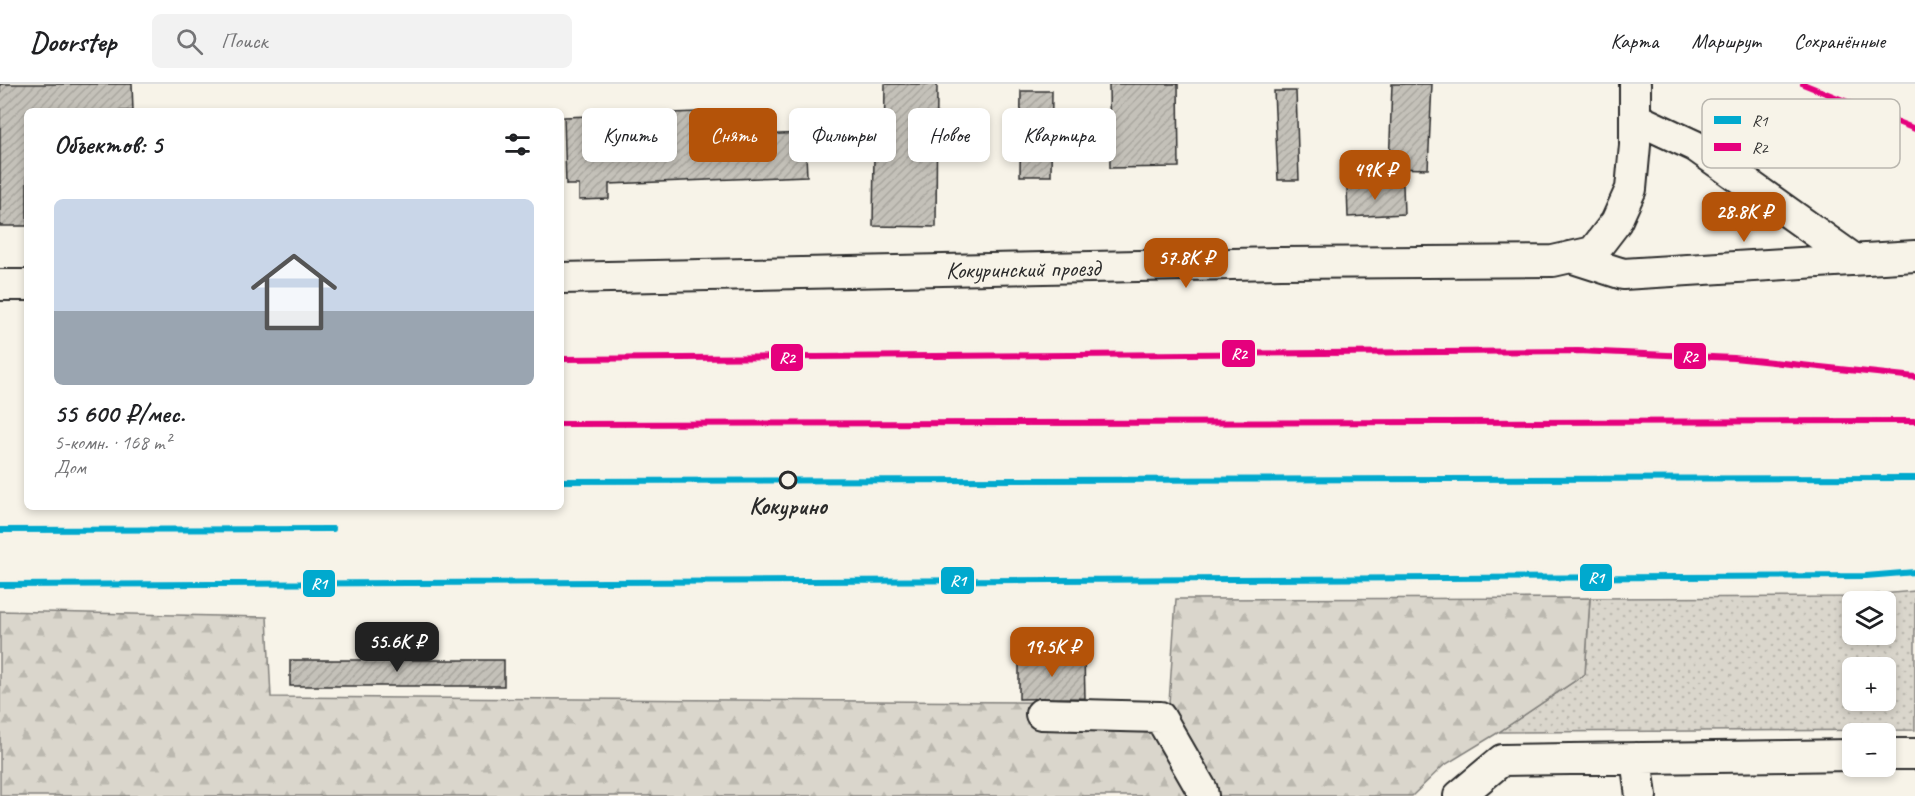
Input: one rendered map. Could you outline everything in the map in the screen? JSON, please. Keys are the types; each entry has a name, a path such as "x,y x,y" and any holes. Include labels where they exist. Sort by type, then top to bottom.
{"street":[{"name":"Кокуринский проезд","path":"564,278 1281,263 1553,261 1593,252 1620,214 1631,189 1635,145 1635,84"},
{"path":"1635,118 1702,151"},
{"path":"1726,168 1855,260"},
{"path":"1570,257 1623,274 1915,256"},
{"path":"0,285 24,285"},
{"path":"1041,714 1160,717 1202,790 1203,796"},
{"path":"1896,754 1915,754"},
{"path":"1459,796 1502,760 1842,755"},
{"path":"1636,758 1641,796"}],"green space":[{"path":"1915,591 1915,730 1896,730 1896,723 1842,723 1842,730 1499,732 1585,674 1590,598 1842,597 1842,645 1896,645 1896,593"},
{"path":"1590,598 1585,674 1499,732 1443,766 1412,796 0,796 0,611 267,617 271,697 1169,703 1176,599"}],"building":[{"path":"0,84 132,84 133,108 24,108 24,226 0,226"},
{"path":"885,84 937,84 937,108 908,108 908,162 936,162 936,227 873,226 874,162 896,162 896,108 885,108"},
{"path":"1109,84 1178,84 1179,167 1110,168 1110,162 1116,162 1116,108 1109,108"},
{"path":"1392,84 1432,84 1428,169 1389,168"},
{"path":"1021,91 1052,91 1052,108 1021,108"},
{"path":"1274,91 1296,91 1299,180 1278,180"},
{"path":"689,112 689,162 777,162 777,134 789,134 789,162 806,162 807,176 609,184 609,199 579,200 579,185 566,185 564,117 582,116 582,162 677,162 677,113"},
{"path":"1020,162 1051,162 1051,176 1020,176"},
{"path":"1403,185 1404,214 1348,217 1347,187"},
{"path":"1019,657 1084,657 1085,698 1019,699"},
{"path":"290,660 504,660 504,686 290,686"}],"transit line":[{"name":"R2","path":"1803,84 1840,99"},
{"name":"R2","path":"1900,123 1915,129"},
{"name":"R2","path":"564,359 1578,351 1734,358 1915,377"},
{"name":"R2","path":"564,424 1915,421"},
{"name":"R1","path":"564,481 1915,478"},
{"name":"R1","path":"0,530 333,529"},
{"name":"R1","path":"0,585 1866,576 1915,572"}],"place":[{"name":"Кокурино","path":"788,480"}]}
